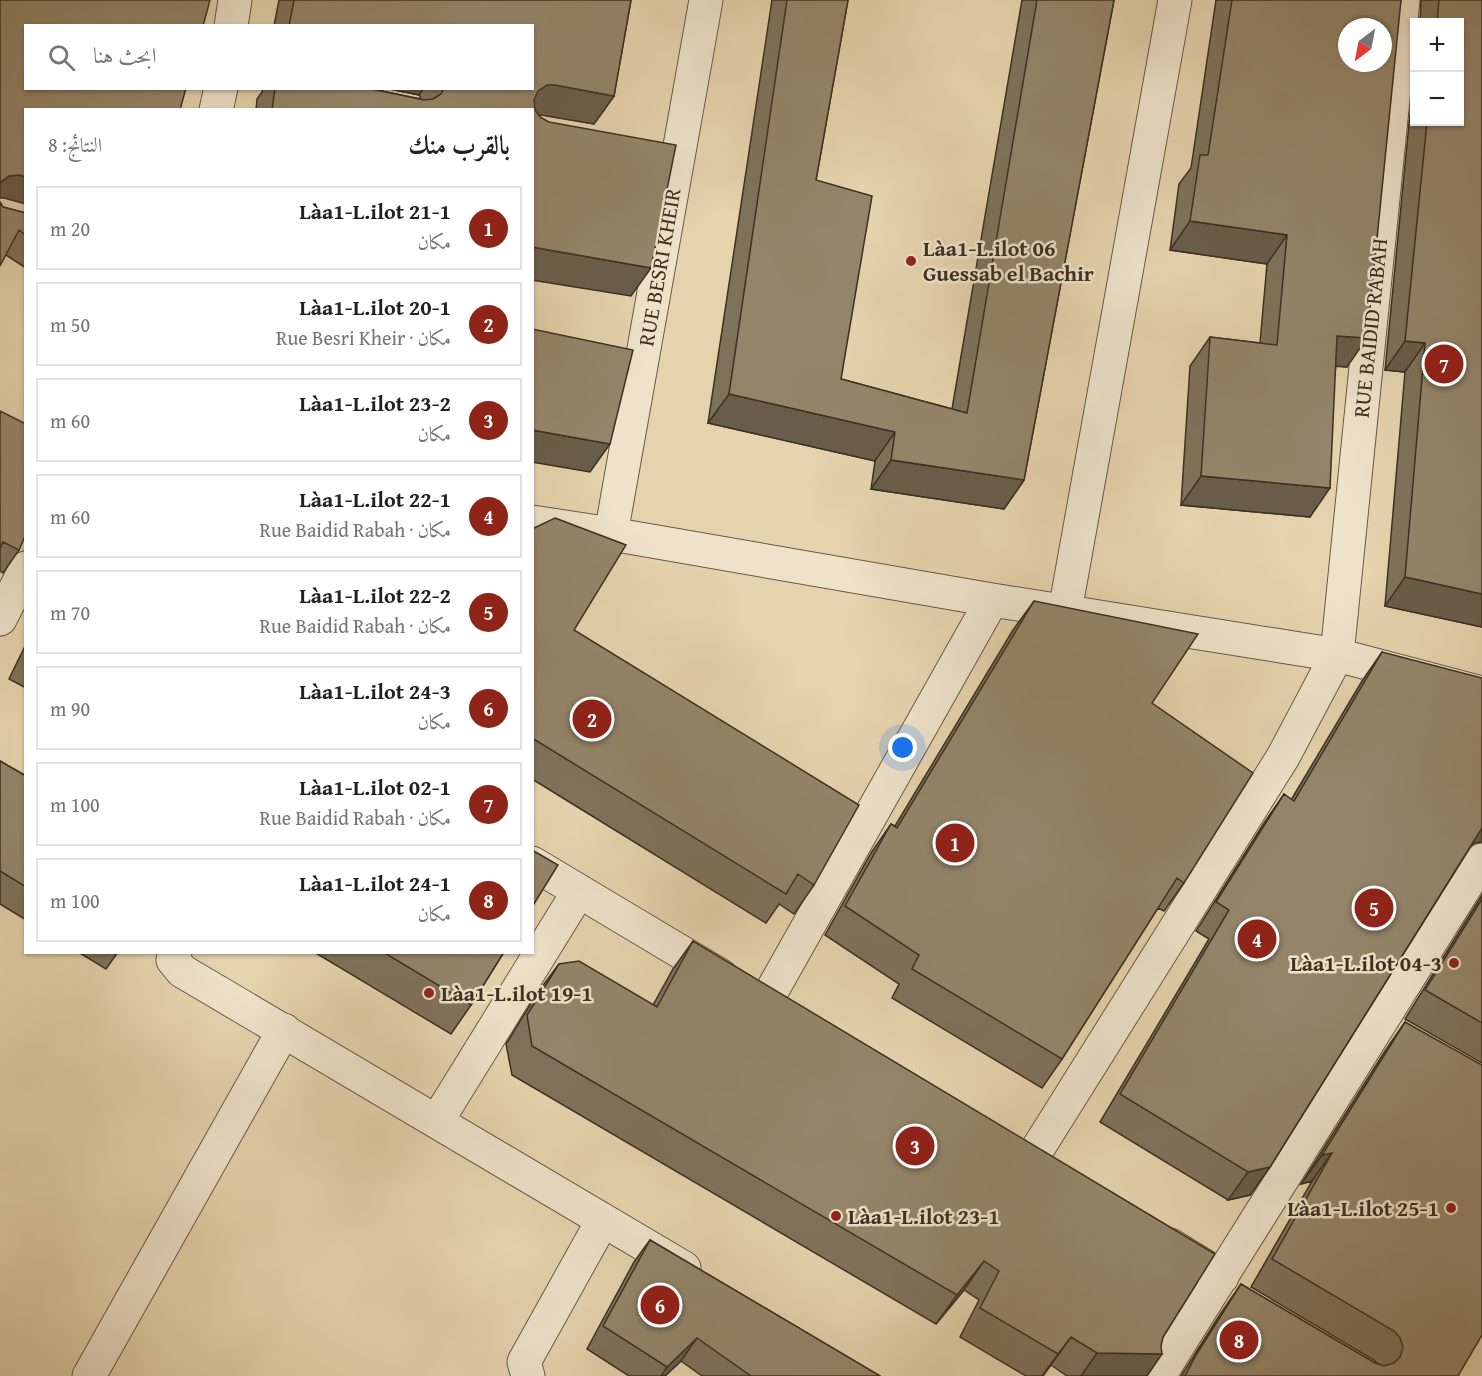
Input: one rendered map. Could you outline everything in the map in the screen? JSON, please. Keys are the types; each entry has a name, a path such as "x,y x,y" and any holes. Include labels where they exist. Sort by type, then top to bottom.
{"street":[{"path":"231,24 235,0"},
{"name":"RUE BESRI KHEIR","path":"611,534 706,0"},
{"path":"1065,610 1174,0"},
{"name":"RUE BAIDID RABAH","path":"1336,655 1403,0"},
{"path":"216,108 221,90"},
{"path":"645,153 678,159"},
{"path":"609,359 641,365"},
{"path":"534,522 992,600 1336,655 1482,693"},
{"path":"0,619 24,572"},
{"path":"765,1003 992,600"},
{"path":"1030,1161 1283,758 1336,655"},
{"path":"1159,1376 1482,860"},
{"path":"534,864 795,1021"},
{"path":"437,1121 579,891"},
{"path":"174,954 173,960 182,970 711,1284"},
{"path":"1377,1025 1406,1041"},
{"path":"89,1376 284,1030"},
{"path":"1000,1143 1061,1180"},
{"path":"528,1376 524,1362 603,1220"},
{"path":"1142,1228 1219,1282 1245,1305"}],"building":[{"path":"0,0 210,0 204,24 24,24 24,90 185,90 181,108 24,108 24,176 9,176 0,185"},
{"path":"294,0 631,0 614,96 547,85 538,91 534,100 535,110 540,117 549,122 676,145 651,268 534,247 534,108 272,108 275,90 376,90 424,100 433,99 443,90 534,90 534,24 289,24"},
{"path":"787,0 848,0 816,180 872,196 841,379 967,413 1037,0 1114,0 1024,480 891,460 895,432 729,394"},
{"path":"1232,0 1401,0 1367,338 1337,336 1330,488 1201,476 1210,337 1277,345 1287,235 1190,221 1200,155 1208,155"},
{"path":"1439,0 1482,0 1482,594 1405,577 1425,343 1405,341 1427,126 1464,126 1464,18 1437,18"},
{"path":"0,202 3,207 24,212 24,234 19,230 0,266"},
{"path":"534,329 633,350 610,444 534,430"},
{"path":"0,411 24,423 24,539 19,550 3,542 0,548"},
{"path":"555,518 626,545 574,630 859,805 814,885 798,874 786,894 534,739 534,528"},
{"path":"1034,601 1198,634 1152,703 1253,773 1184,883 1177,878 1062,1059 912,969 919,955 845,906 891,824 897,828"},
{"path":"1382,652 1482,678 1482,828 1270,1167 1248,1172 1120,1094 1229,910 1216,902 1284,794 1294,801"},
{"path":"0,761 24,775 24,886 0,871"},
{"path":"534,851 558,865 534,904"},
{"name":"Làa1-L.ilot 04-3","path":"1482,899 1482,1023 1425,990"},
{"path":"693,941 1215,1254 1163,1337 1162,1354 1097,1353 1071,1337 1058,1354 980,1308 999,1271 984,1261 957,1295 532,1046 527,1015 559,964 579,961 657,1007"},
{"path":"386,954 503,954 471,1005"},
{"name":"Làa1-L.ilot 25-1","path":"1405,1022 1482,1065 1482,1335 1458,1376 1185,1376 1241,1284 1375,1363 1384,1366 1394,1363 1400,1357 1403,1347 1394,1331 1272,1259 1332,1153 1322,1155"},
{"path":"650,1240 880,1376 751,1376 697,1338 667,1367 603,1326"}],"place":[{"name":"Làa1-L.ilot 06 Guessab el Bachir","path":"911,261"},
{"name":"Làa1-L.ilot 02-1","path":"1444,364"},
{"name":"Làa1-L.ilot 20-1","path":"592,719"},
{"name":"Làa1-L.ilot 21-1","path":"955,843"},
{"name":"Làa1-L.ilot 22-2","path":"1374,908"},
{"name":"Làa1-L.ilot 22-1","path":"1257,939"},
{"name":"Làa1-L.ilot 04-3","path":"1454,963"},
{"name":"Làa1-L.ilot 19-1","path":"429,993"},
{"name":"Làa1-L.ilot 23-2","path":"915,1146"},
{"name":"Làa1-L.ilot 25-1","path":"1451,1208"},
{"name":"Làa1-L.ilot 23-1","path":"836,1216"},
{"name":"Làa1-L.ilot 24-3","path":"660,1305"},
{"name":"Làa1-L.ilot 24-1","path":"1239,1340"}]}
